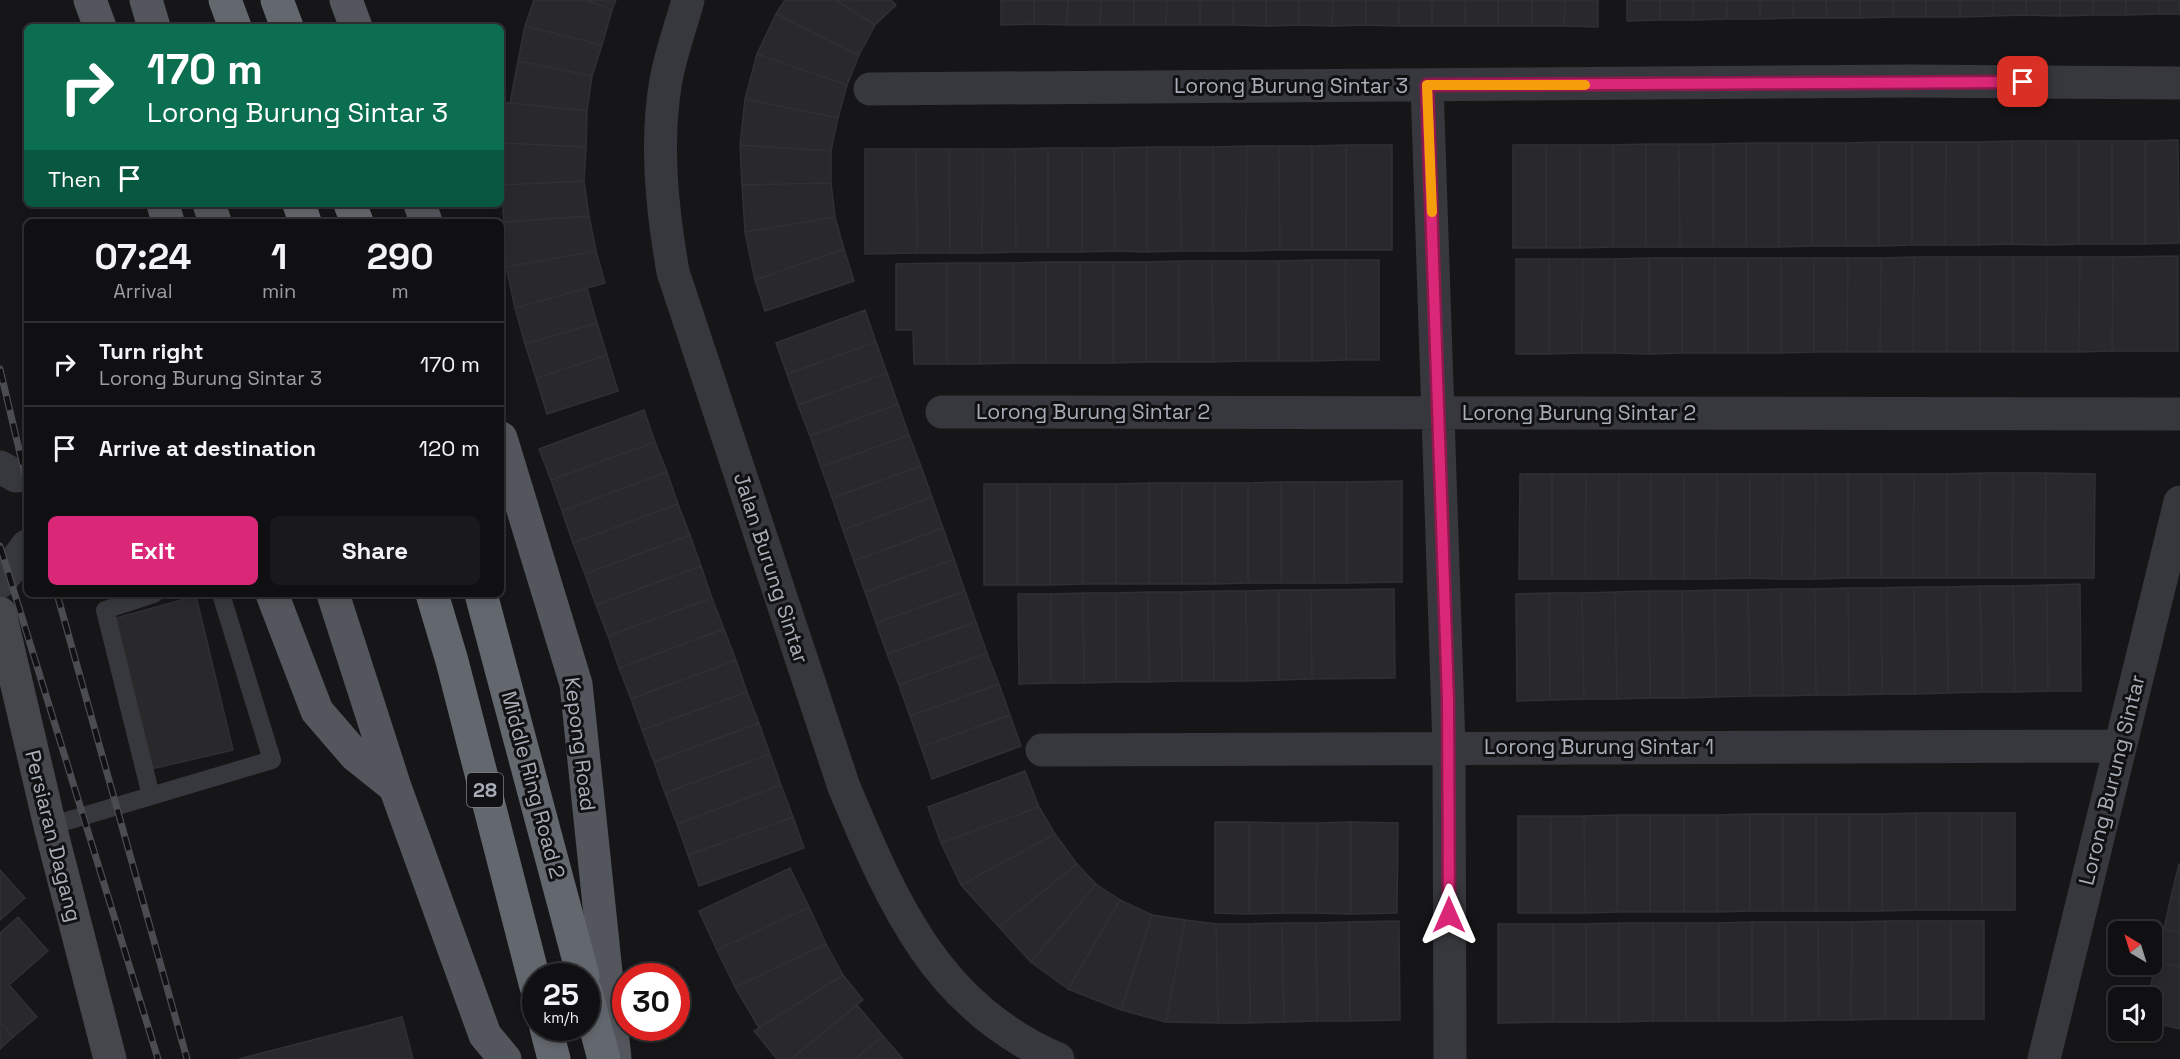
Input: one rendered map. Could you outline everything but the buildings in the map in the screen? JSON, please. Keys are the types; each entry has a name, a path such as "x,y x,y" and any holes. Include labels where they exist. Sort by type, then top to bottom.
{"highway":[{"path":"225,0 234,24"},
{"path":"277,0 286,24"},
{"name":"28","path":"433,597 530,963"},
{"name":"Middle Ring Road 2","path":"482,597 580,963"},
{"path":"549,1041 554,1059"},
{"path":"599,1041 604,1059"}],"main road":[{"path":"90,0 99,24"},
{"path":"146,0 153,24"},
{"path":"346,0 355,24"},
{"name":"Kepong Road","path":"504,448 576,684 615,1059"},
{"path":"273,597 317,711 355,755 395,788"},
{"path":"334,597 395,788 485,1035 505,1059"},
{"name":"Persiaran Dagang","path":"0,613 50,826 110,1059"}],"street":[{"name":"Jalan Burung Sintar","path":"688,0 666,80 663,108 663,207 673,272 843,787 907,924 933,964 1002,1027 1058,1059"},
{"name":"Lorong Burung Sintar 3","path":"870,89 1910,81 2180,83"},
{"path":"1427,85 1440,412 1449,747 1450,1059"},
{"name":"Lorong Burung Sintar 2","path":"942,412 2180,414"},
{"path":"0,467 16,476 24,475"},
{"name":"Lorong Burung Sintar","path":"2044,1059 2180,502"},
{"path":"0,582 24,550"},
{"name":"Lorong Burung Sintar 1","path":"1042,750 2120,746"}],"lane":[{"path":"145,597 105,610 151,796"},
{"path":"50,826 272,760 222,597"}],"railway":[{"path":"0,369 24,470"},
{"path":"0,546 158,1059"},
{"path":"58,597 187,1059"}],"slow traffic":[{"path":"1432,212 1427,85 1585,85"}],"route":[{"path":"1449,915 1448,700 1440,412 1427,85 2023,82"}]}
